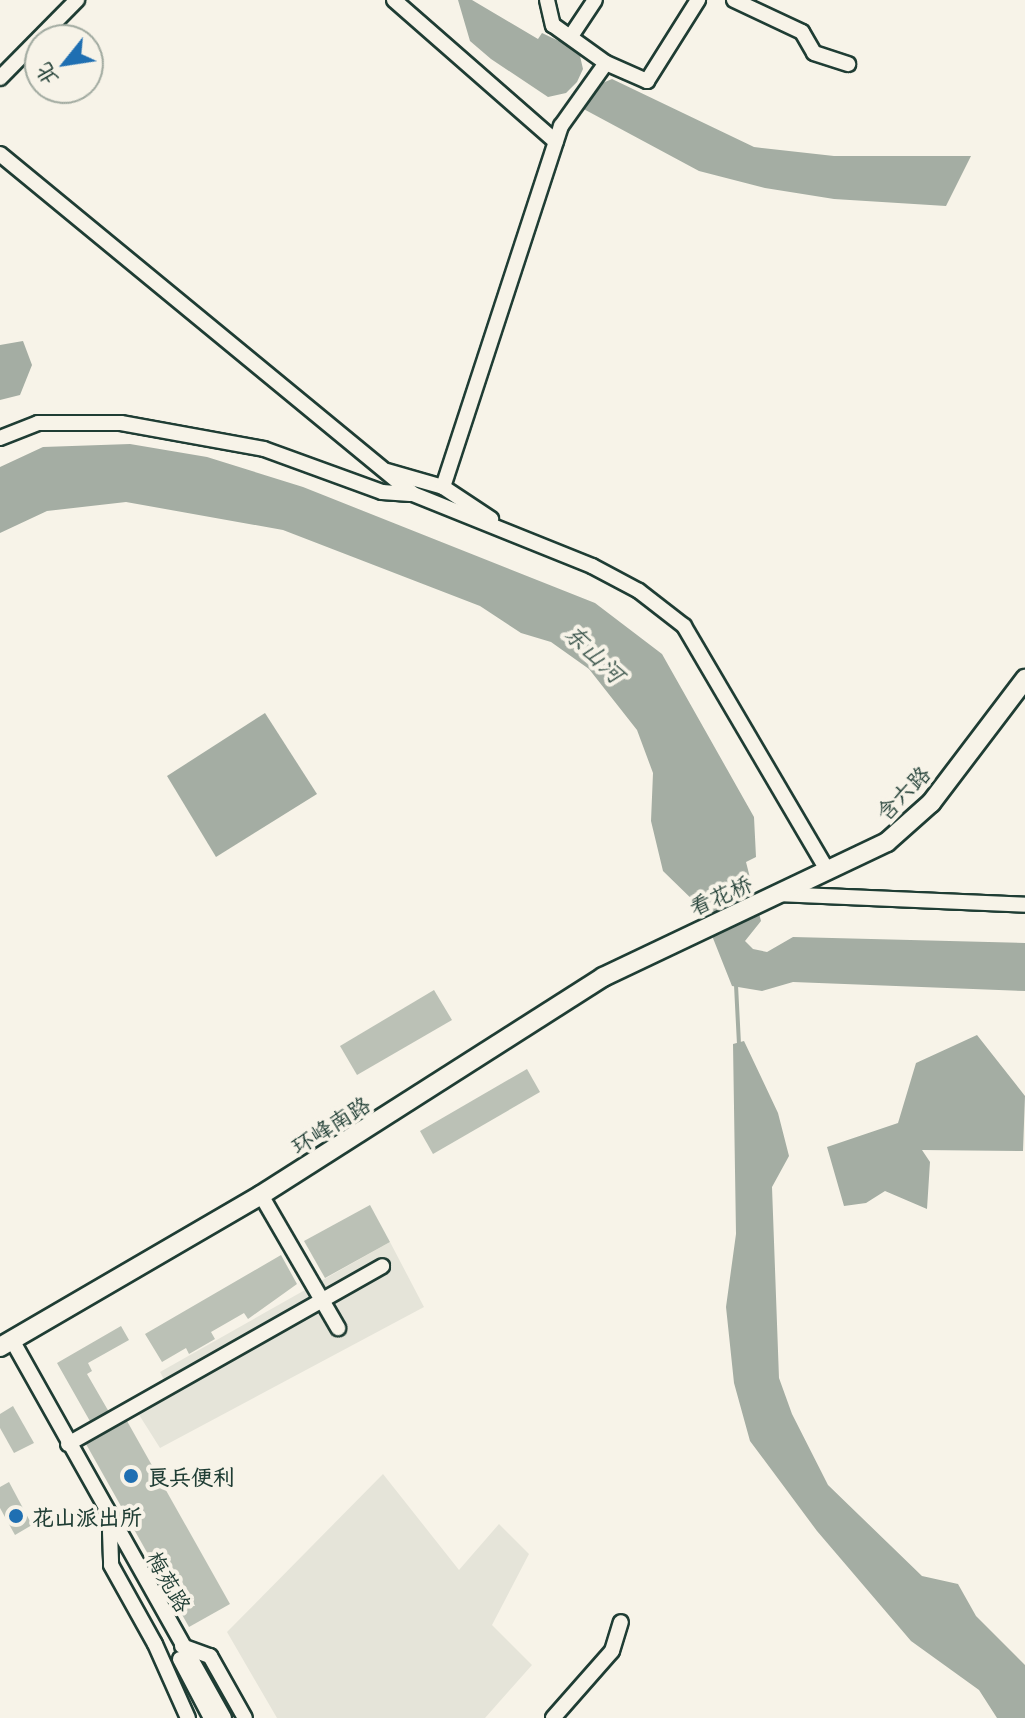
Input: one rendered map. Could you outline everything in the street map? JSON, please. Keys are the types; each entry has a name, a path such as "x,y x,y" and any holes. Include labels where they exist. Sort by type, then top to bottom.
{"main road":[{"name":"含六路","path":"777,894 887,842 908,825 1025,679"},
{"name":"看花桥","path":"682,937 777,894"},
{"name":"环峰南路","path":"5,1343 261,1195 603,977 682,937"}],"street":[{"path":"0,78 77,0"},
{"path":"394,0 556,142"},
{"path":"547,0 549,20 606,63 647,81 698,0"},
{"path":"571,36 595,0"},
{"path":"734,0 802,32 814,53 848,64"},
{"path":"443,487 556,142 572,104 606,63"},
{"path":"0,154 376,467 413,494 615,577 684,626 827,870"},
{"path":"0,438 38,423 121,423 264,449 382,492 413,494"},
{"path":"376,467 443,487 518,536"},
{"path":"777,894 1025,905"},
{"path":"261,1195 338,1328"},
{"path":"68,1444 382,1266"},
{"name":"梅苑路","path":"5,1343 68,1444 224,1718"},
{"name":"梅苑路","path":"5,1343 211,1718"},
{"path":"110,1532 111,1565 155,1644 188,1718"},
{"path":"553,1718 612,1651 621,1622"},
{"path":"182,1646 210,1656 245,1718"}],"shaded area":[{"path":"390,1242 424,1307 160,1448 131,1402 166,1383 160,1372"},
{"path":"383,1474 459,1570 499,1524 529,1554 492,1625 532,1665 485,1718 277,1718 227,1632"}],"water":[{"path":"458,0 472,0 538,39 542,33 563,43 580,56 583,69 577,82 566,93 548,97 491,59 470,41"},
{"path":"612,79 754,147 834,156 971,156 946,206 834,199 765,188 699,171 578,106 588,89"},
{"path":"23,341 32,365 20,395 0,400 0,345"},
{"name":"东山河","path":"130,444 207,457 303,487 595,603 662,654 754,817 756,857 746,862 761,921 745,941 753,949 767,952 793,937 1025,943 1025,991 793,982 762,991 732,986 701,908 663,871 651,821 653,773 637,730 589,669 551,642 521,633 480,606 283,530 126,502 47,511 0,533 0,467 43,447"},
{"path":"265,713 317,794 216,857 167,776"},
{"path":"977,1035 1025,1096 1023,1151 922,1150 930,1162 927,1209 885,1191 866,1203 844,1206 827,1147 898,1123 916,1063"},
{"path":"744,1041 778,1113 789,1156 772,1187 779,1378 792,1414 828,1485 922,1576 958,1584 976,1616 1025,1665 1025,1718 997,1718 979,1690 911,1641 817,1531 750,1441 734,1383 726,1307 736,1234 733,1044"}],"building":[{"path":"434,990 452,1020 357,1075 340,1046"},
{"path":"527,1069 540,1092 433,1154 420,1131"},
{"path":"370,1205 390,1242 325,1278 304,1241"},
{"path":"281,1255 297,1284 248,1319 244,1313 211,1332 215,1339 189,1354 186,1348 162,1362 145,1334"},
{"path":"121,1326 129,1340 88,1363 92,1371 87,1374 109,1412 91,1423 57,1363"},
{"path":"13,1406 34,1443 14,1453 0,1428 0,1414"},
{"path":"127,1421 230,1604 189,1627 86,1444"},
{"name":"花山派出所","path":"9,1482 32,1525 15,1535 0,1508 0,1487"}],"waterway":[{"path":"736,985 739,1044"}],"place":[{"name":"良兵便利","path":"131,1476"},
{"name":"花山派出所","path":"16,1516"}]}
